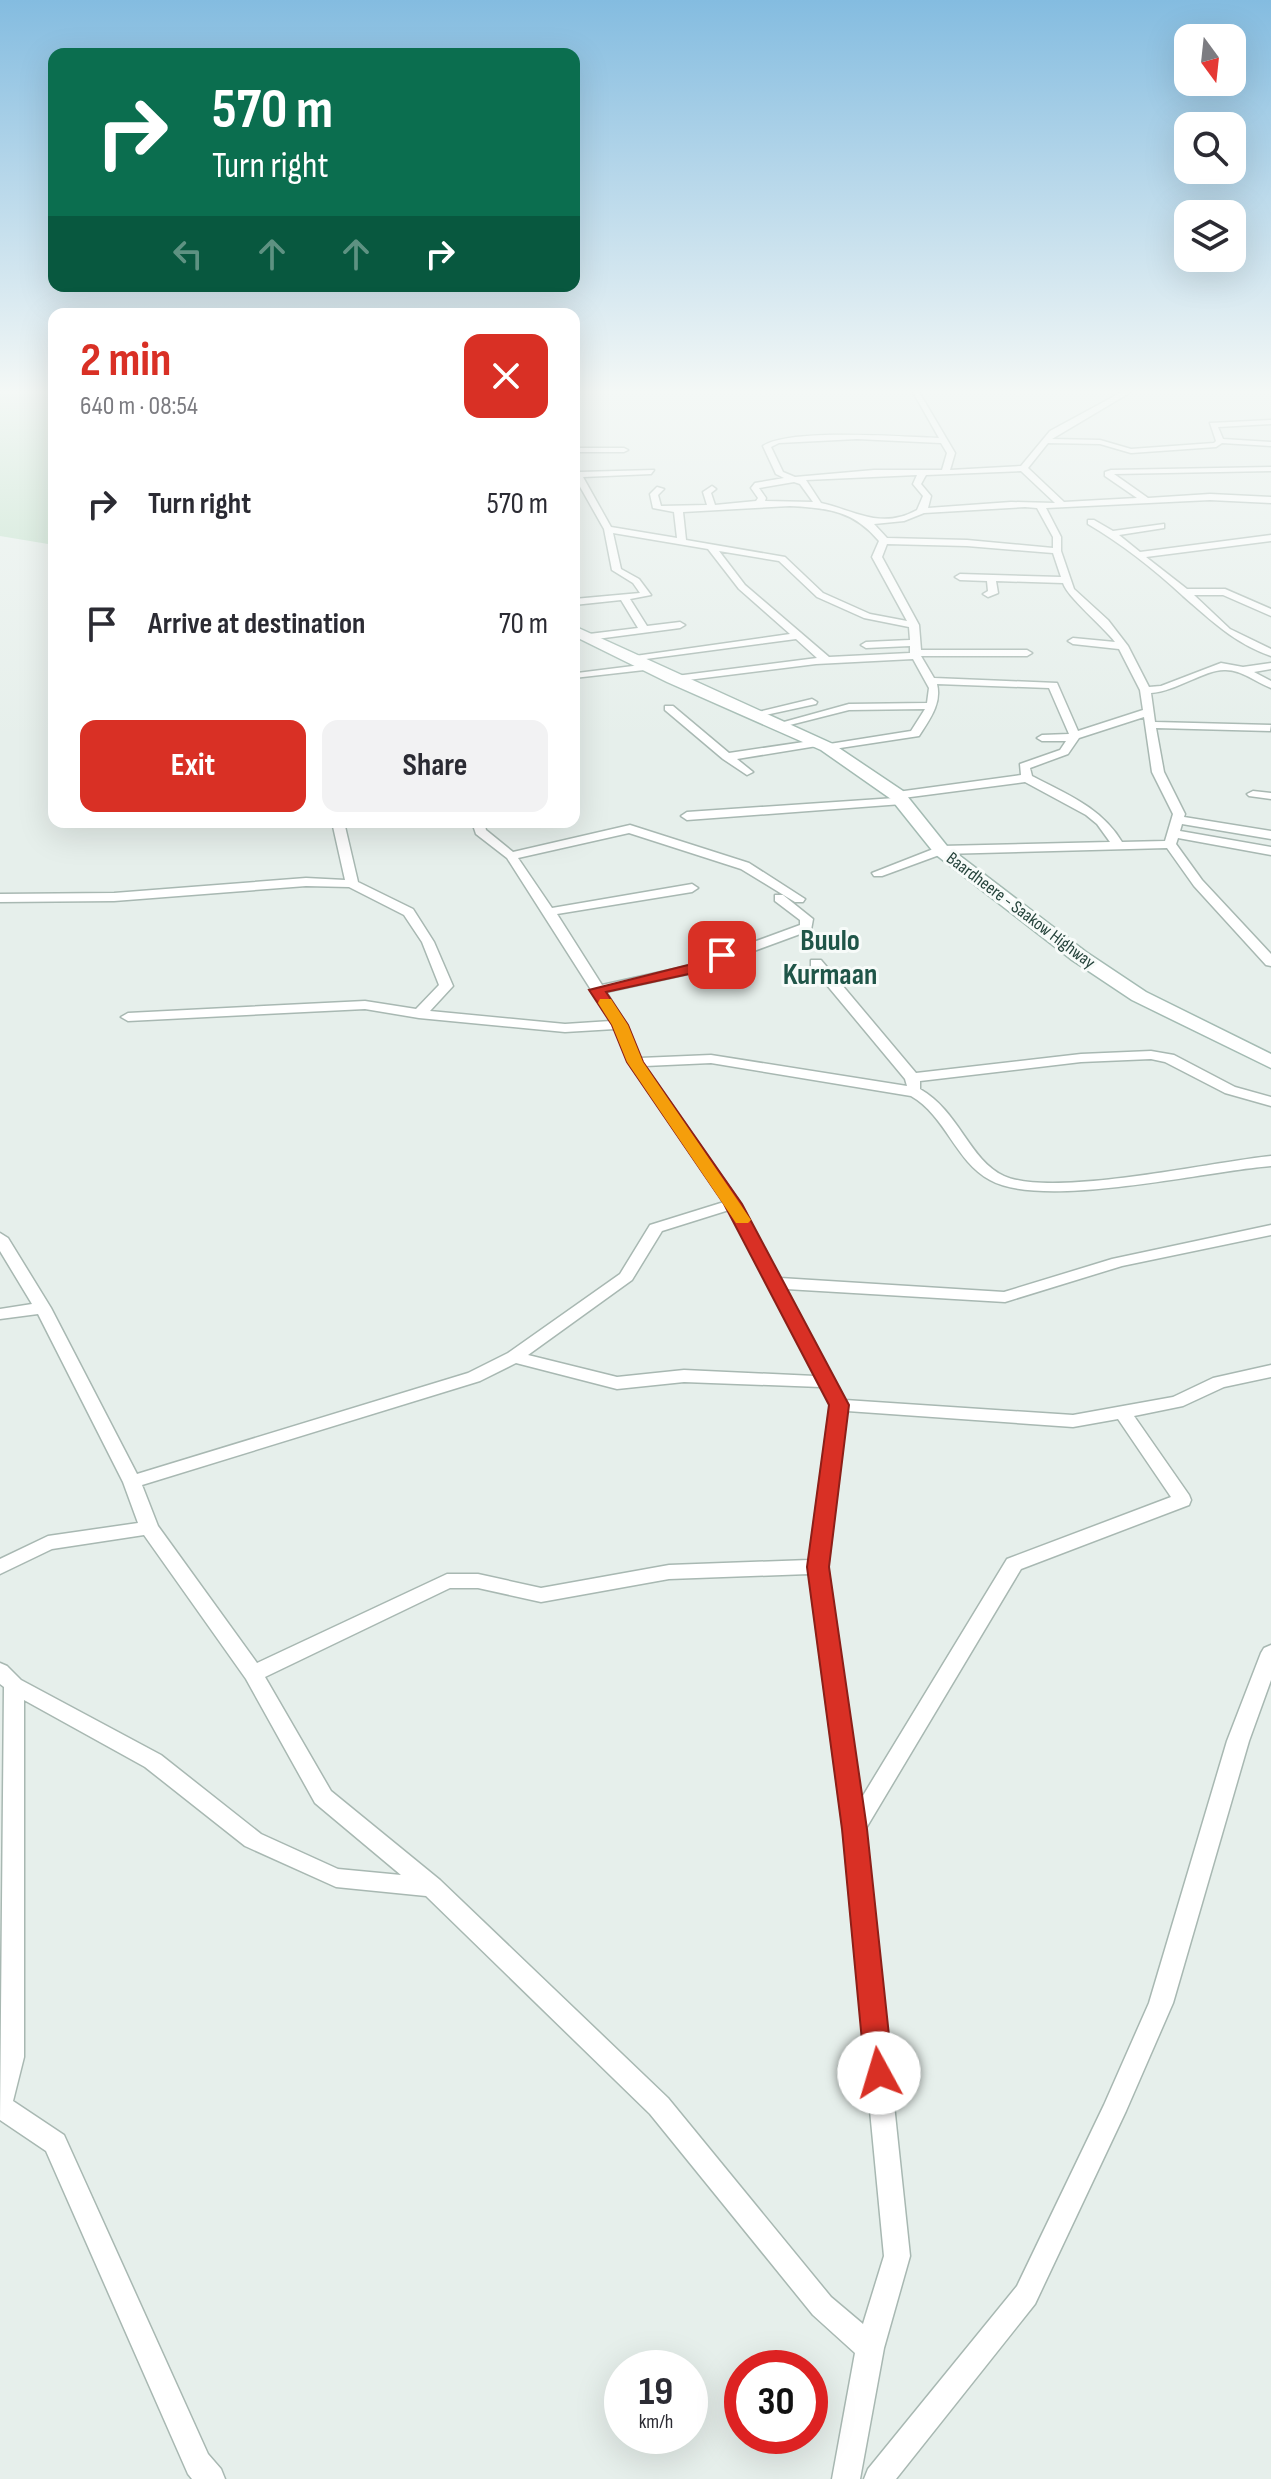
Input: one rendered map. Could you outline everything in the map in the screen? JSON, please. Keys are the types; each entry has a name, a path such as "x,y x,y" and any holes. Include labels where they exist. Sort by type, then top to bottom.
{"main road":[{"name":"Baardheere - Saakow Highway","path":"582,634 672,679 822,745 900,798 941,850 1079,956 1139,996 1271,1062"}],"street":[{"path":"580,602 646,593 636,581 617,570 608,529 596,508"},
{"path":"657,508 727,508"},
{"path":"830,508 865,523 879,532 884,541"},
{"path":"865,523 914,517 922,510 961,511 985,508"},
{"path":"1041,508 1057,537 1057,551 1070,590 1105,622 1123,646 1145,690 1158,772 1179,820 1172,839"},
{"path":"678,510 682,543"},
{"path":"1091,522 1112,534 1185,592 1227,631 1271,653"},
{"path":"1112,534 1161,526"},
{"path":"608,529 782,559 820,595 867,616 914,625"},
{"path":"1137,555 1271,538"},
{"path":"884,541 967,543 1057,551"},
{"path":"728,757 915,734 932,706 934,688 915,651 914,625 877,557 884,541"},
{"path":"712,548 742,587 828,662"},
{"path":"960,577 1066,580"},
{"path":"988,594 993,593 991,578"},
{"path":"1185,592 1225,592 1271,613"},
{"path":"624,598 644,630"},
{"path":"582,634 680,625"},
{"path":"580,675 800,636"},
{"path":"1073,641 1123,646"},
{"path":"866,645 915,651 1027,653"},
{"path":"672,679 915,651"},
{"path":"1145,690 1163,689 1221,666 1243,670 1271,685"},
{"path":"1243,670 1271,666"},
{"path":"931,681 1053,685 1075,736"},
{"path":"751,715 812,702"},
{"path":"778,725 849,707 932,706"},
{"path":"669,708 747,772"},
{"path":"1042,738 1075,736 1150,719 1270,728"},
{"path":"1027,778 1024,766 1064,752 1075,736"},
{"path":"687,816 900,798 1027,778 1098,817 1111,829 1117,844"},
{"path":"1253,794 1271,796"},
{"path":"1179,820 1271,835"},
{"path":"339,828 352,884"},
{"path":"479,828 511,856 549,912 620,1025 635,1062 733,1204 777,1283 824,1382 839,1405 818,1567 854,1829 897,2256 870,2348 846,2479"},
{"path":"511,856 630,829 745,866 799,899"},
{"path":"1172,839 1198,883 1271,962"},
{"path":"878,873 941,850 1172,839 1271,851"},
{"path":"0,898 71,900 317,879 352,884 409,912 428,942 446,986 419,1014"},
{"path":"597,990 692,969 806,927 807,919 802,913 754,883"},
{"path":"549,912 692,888"},
{"path":"816,963 914,1085 939,1106 978,1163 998,1179 1022,1187 1061,1187 1233,1162 1271,1161"},
{"path":"128,1017 365,1005 419,1014 565,1028 620,1025"},
{"path":"635,1062 711,1059 914,1085 1081,1058 1151,1055 1169,1058 1230,1090 1271,1102"},
{"path":"132,1482 474,1377 514,1357 626,1277 656,1228 733,1204"},
{"path":"777,1283 1005,1297 1118,1262 1271,1230"},
{"path":"0,1238 43,1308 132,1482 149,1528 253,1674 323,1797 432,1887 659,2106 822,2306 870,2348"},
{"path":"0,1314 43,1308"},
{"path":"514,1357 617,1383 684,1376 824,1382"},
{"path":"839,1405 1073,1421 1177,1402 1219,1382 1271,1371"},
{"path":"854,1829 1014,1564 1182,1500 1123,1413"},
{"path":"0,1567 48,1543 149,1528"},
{"path":"253,1674 447,1581 478,1581 541,1595 669,1572 818,1567"},
{"path":"878,2479 1026,2295 1080,2182 1161,2003 1238,1741 1271,1653"},
{"path":"7,1678 153,1761 253,1840 336,1878 432,1887"},
{"path":"7,1678 12,2057 0,2105 55,2143 198,2464 211,2479"}],"green space":[{"path":"0,508 48,508 48,544 0,536"}],"slow traffic":[{"path":"605,1003 620,1025 635,1062 742,1220"}],"district":[{"name":"Buulo Kurmaan","path":"830,957"}],"route":[{"path":"722,955 692,969 597,990 620,1025 635,1062 733,1204 777,1283 824,1382 839,1405 818,1567 854,1829 879,2073"}]}
